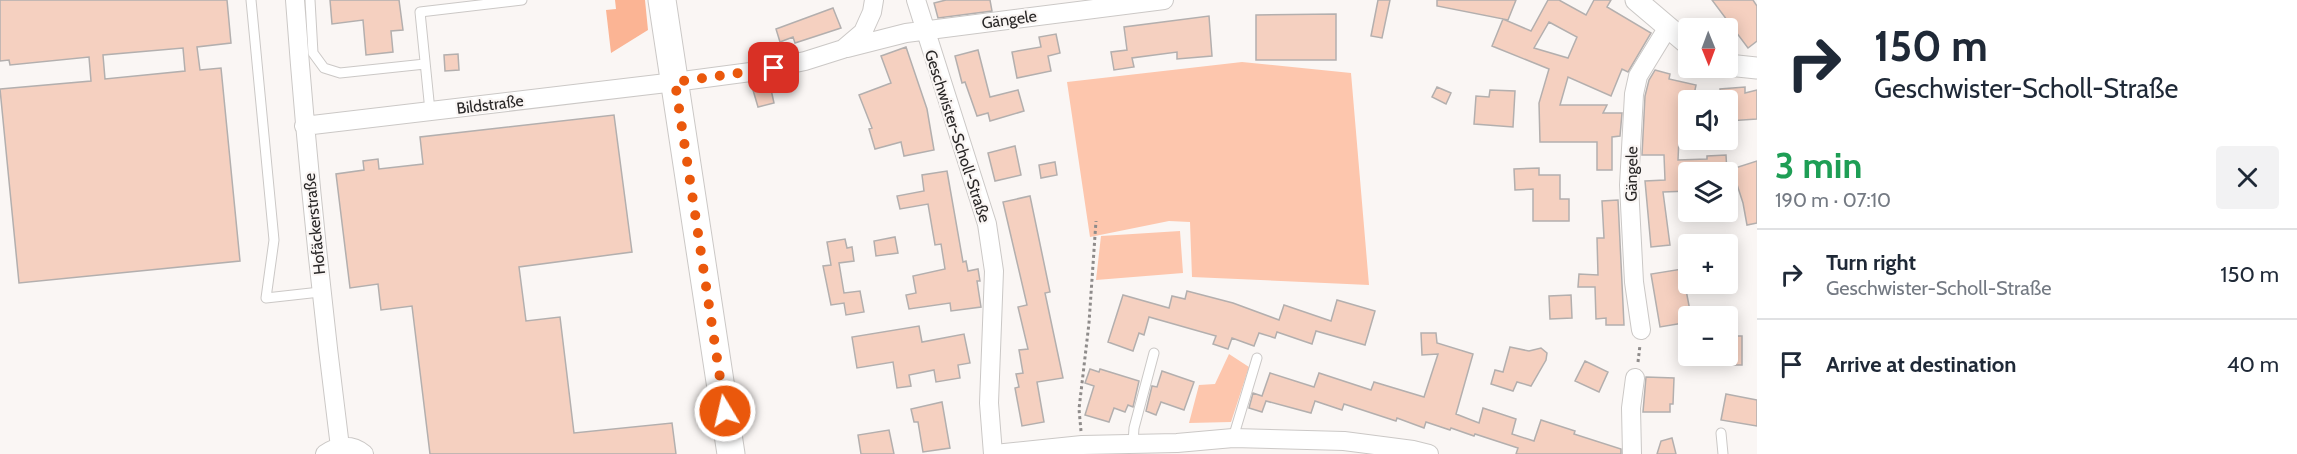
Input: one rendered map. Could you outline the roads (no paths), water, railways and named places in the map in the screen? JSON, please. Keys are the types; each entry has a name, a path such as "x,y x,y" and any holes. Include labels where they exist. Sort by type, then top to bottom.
{"main road":[{"path":"662,0 731,454"}],"street":[{"name":"Hofäckerstraße","path":"294,0 333,451 350,447 364,454"},
{"path":"675,82 786,65 843,49 863,32 872,12 874,0"},
{"name":"Geschwister-Scholl-Straße","path":"916,0 987,224 993,270 989,403 994,454"},
{"name":"Gängele","path":"843,49 906,33 1164,0"},
{"path":"1646,3 1678,36"},
{"name":"Gängele","path":"1641,330 1634,282 1629,185 1634,94 1638,76 1668,27"},
{"path":"1738,66 1757,68"},
{"name":"Bildstraße","path":"304,126 675,82"},
{"path":"1632,454 1631,408 1635,378"},
{"path":"994,454 1082,445 1132,443 1177,449 1233,438 1344,448 1413,450 1429,454"}],"lane":[{"path":"251,0 274,240 266,298 320,292"},
{"path":"310,0 313,53 324,68 340,74 426,64"},
{"path":"430,111 420,12 522,0"},
{"path":"1132,443 1154,353"},
{"path":"1233,438 1257,358"},
{"path":"1721,433 1723,454"}]}
